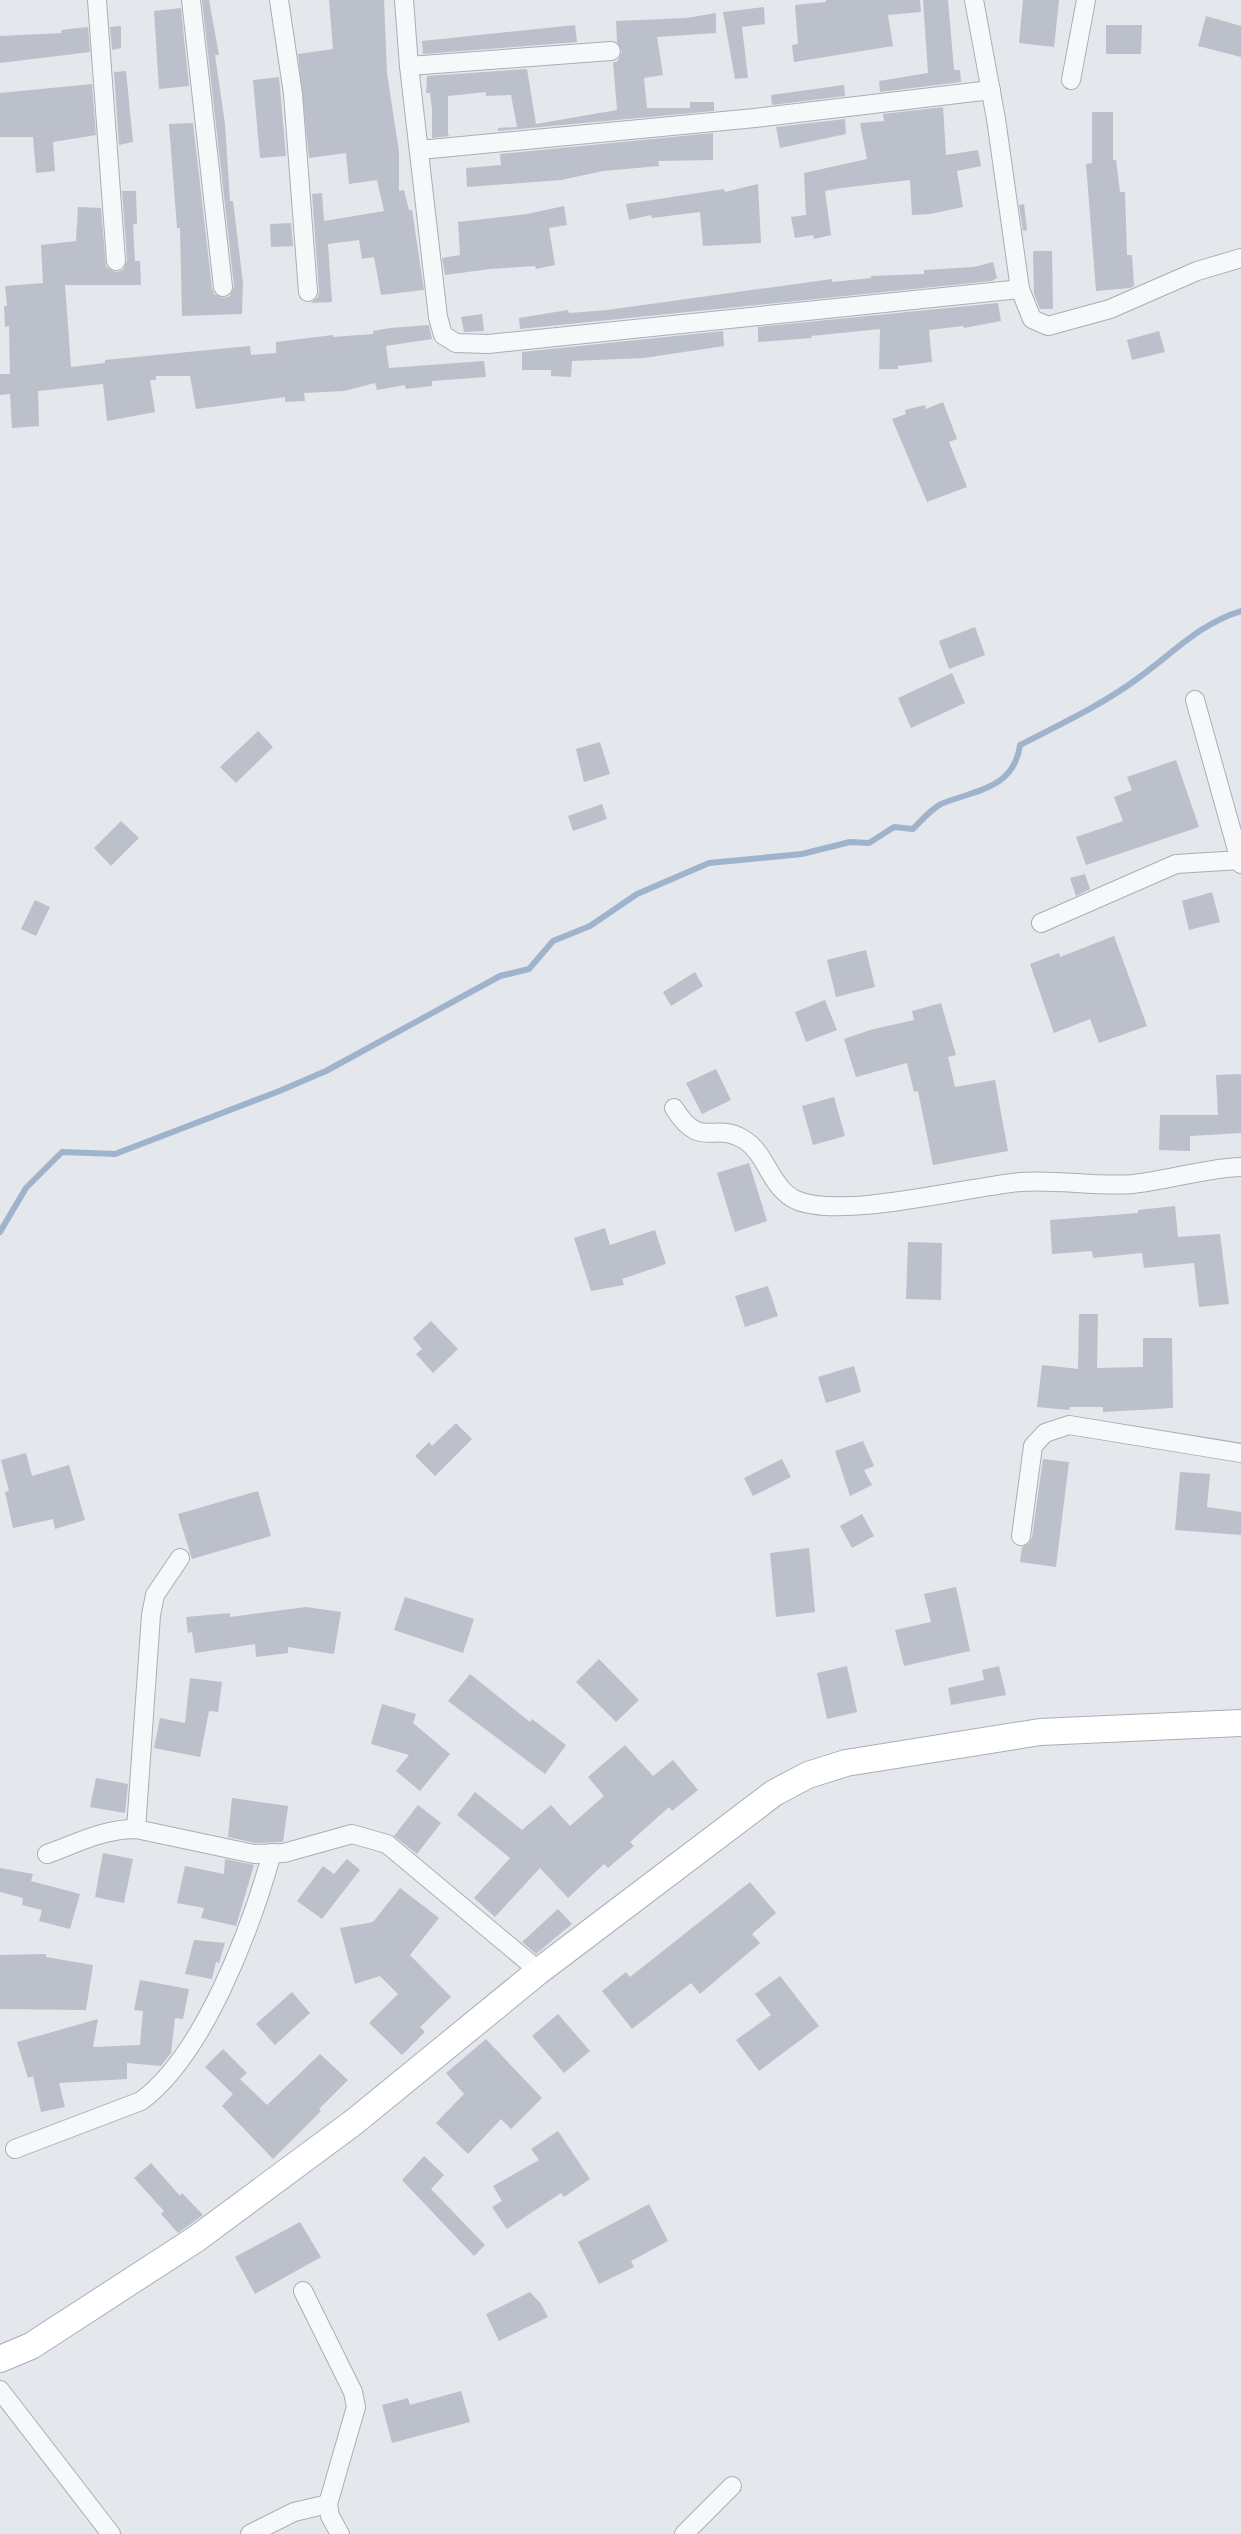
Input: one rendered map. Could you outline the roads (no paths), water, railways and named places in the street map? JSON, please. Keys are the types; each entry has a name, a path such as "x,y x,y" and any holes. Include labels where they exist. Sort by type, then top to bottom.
{"street":[{"path":"97,0 116,261"},
{"path":"191,0 223,287"},
{"path":"279,0 293,94 308,292"},
{"path":"404,0 409,66 438,316 443,335 456,343 488,344 643,330 1020,289"},
{"path":"974,0 991,90 1020,289 1032,319 1048,326 1110,309 1197,271 1241,258"},
{"path":"1071,80 1086,0"},
{"path":"409,66 611,51"},
{"path":"420,150 755,118 991,90"},
{"path":"1041,923 1176,864 1241,861 1195,700"},
{"path":"674,1108 685,1125 701,1134 732,1135 743,1139 754,1148 782,1191 812,1206 852,1206 1022,1182 1132,1184 1241,1167"},
{"path":"1021,1536 1033,1446 1045,1433 1069,1425 1241,1453"},
{"path":"136,1829 150,1615 155,1595 180,1558"},
{"path":"0,2359 31,2346 196,2239 354,2122 539,1971 774,1793 808,1774 846,1763 1040,1732 1241,1723"},
{"path":"47,1854 92,1835 118,1829 136,1829 254,1854 284,1853 352,1834 387,1844 539,1971"},
{"path":"15,2150 141,2101 158,2089 175,2070 213,2008 261,1892 272,1853"},
{"path":"303,2291 353,2392 356,2407 328,2504 330,2517 340,2534"},
{"path":"0,2390 111,2534"},
{"path":"684,2534 732,2486"},
{"path":"250,2534 294,2512 328,2504"}],"waterway":[{"path":"0,1232 26,1188 62,1152 115,1154 326,1071 500,976 529,969 553,941 590,926 637,894 709,863 802,854 850,842 869,843 894,827 913,829 941,804 979,791 1001,779 1010,771 1020,745 1112,696 1200,631 1241,611"}]}
